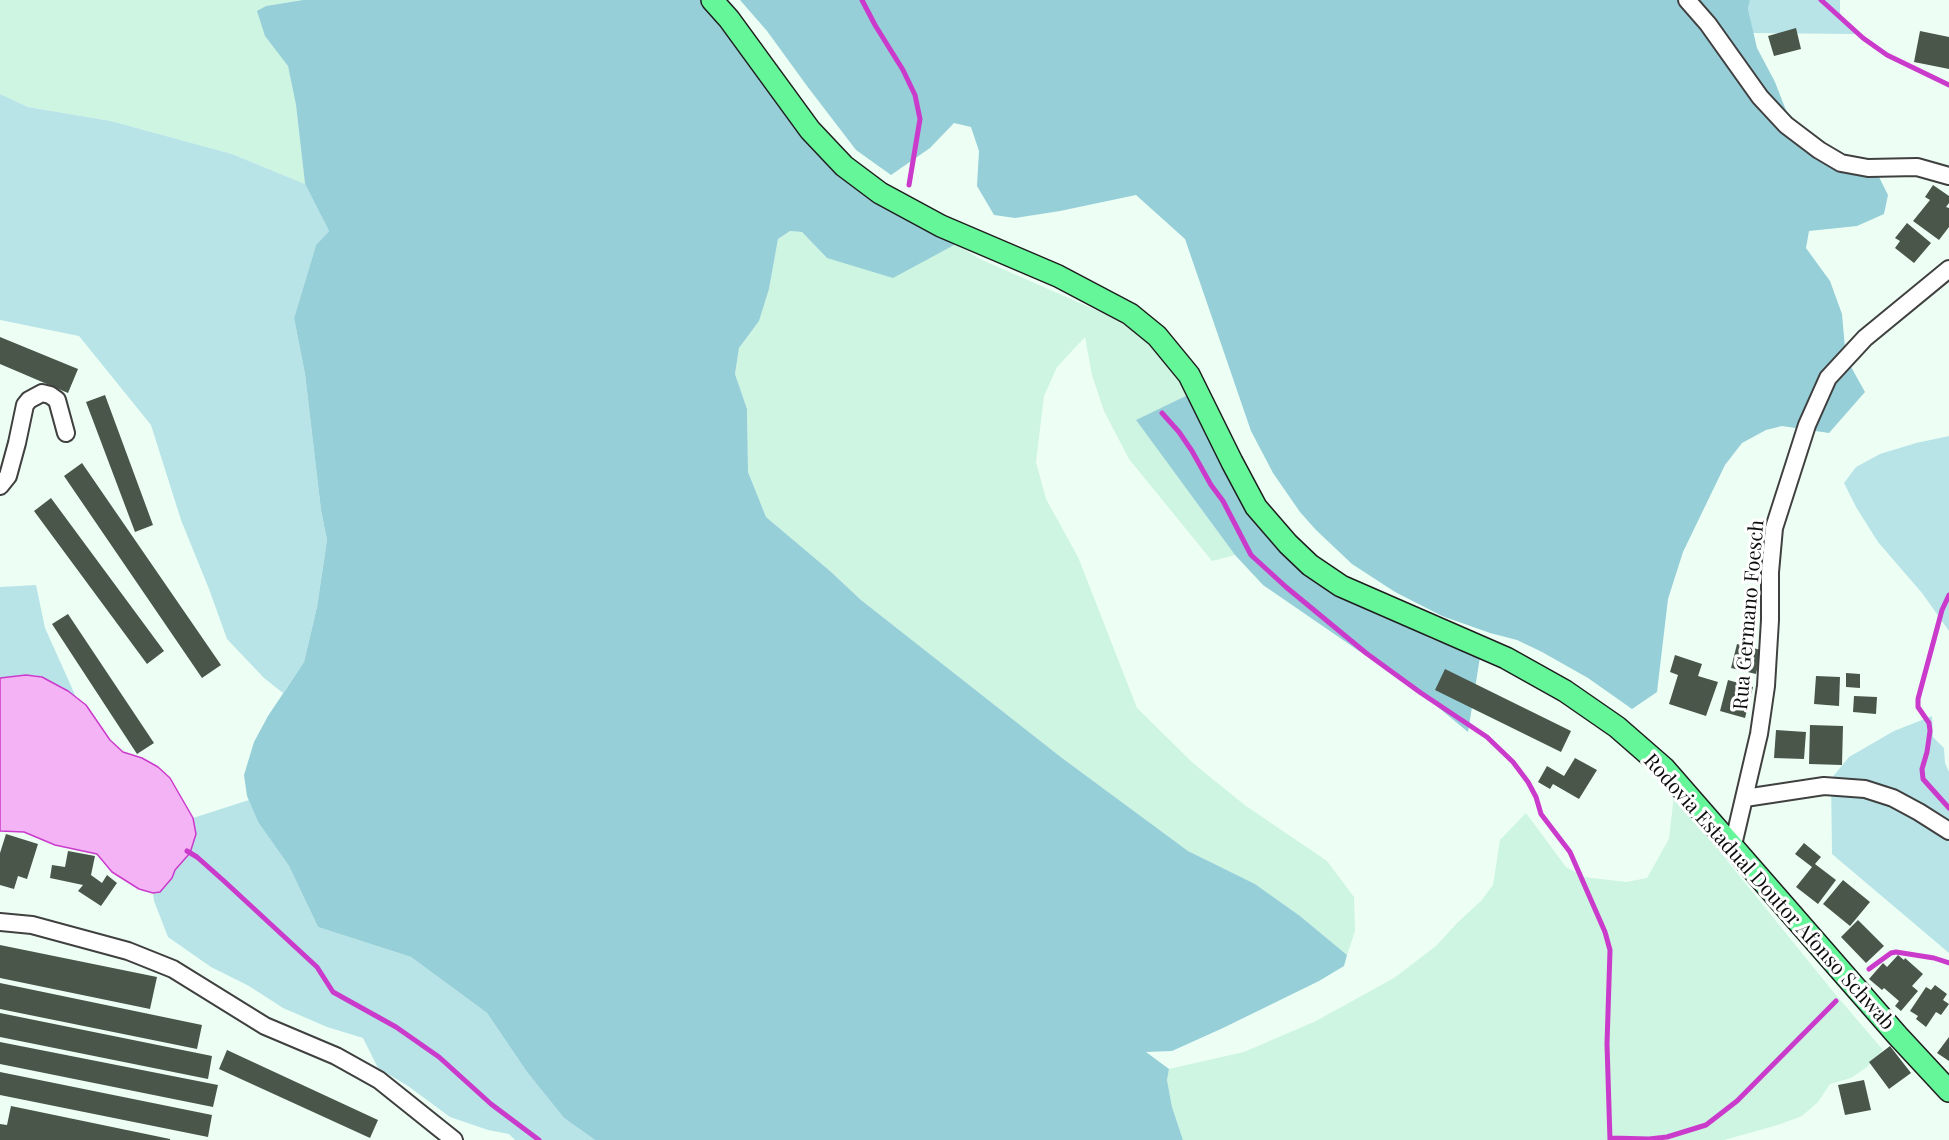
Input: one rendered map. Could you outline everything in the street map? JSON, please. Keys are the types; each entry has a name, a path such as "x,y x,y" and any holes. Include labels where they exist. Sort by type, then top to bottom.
{"main road":[{"name":"Rodovia Estadual Doutor Afonso Schwab","path":"712,0 729,19 810,130 844,166 880,193 941,226 1058,276 1130,314 1157,336 1189,375 1256,507 1310,565 1341,586 1506,658 1565,691 1617,727 1664,768 1897,1035 1949,1091"}],"street":[{"path":"1687,0 1708,24 1760,97 1786,125 1819,150 1841,163 1868,168 1917,167 1949,176"},
{"name":"Rua Germano Foesch","path":"1733,845 1745,798 1766,686 1774,528 1807,425 1828,378 1865,338 1949,269"},
{"path":"0,486 8,476 25,405 29,399 42,393 57,400 66,434"},
{"path":"1745,798 1824,786 1865,789 1893,798 1949,831"},
{"path":"0,922 32,926 128,951 173,969 265,1026 336,1056 379,1080 454,1140"}],"green space":[{"path":"0,0 303,0 266,6 265,36 288,65 296,105 305,184 232,154 111,121 28,107 0,94"},
{"path":"790,231 802,232 827,258 941,252 956,244 980,259 1107,315 1156,344 1200,389 1136,420 1235,555 1212,561 1129,459 1104,411 1092,375 1085,337 1057,367 1044,396 1036,462 1046,499 1078,557 1137,708 1194,764 1246,806 1327,861 1354,897 1355,931 1347,955 1300,916 1255,884 1188,851 1062,758 861,600 766,517 748,472 747,409 735,374 739,348 759,321 769,289 778,239"},
{"path":"1674,795 1883,1050 1867,1067 1851,1078 1830,1084 1818,1102 1802,1116 1724,1140 1183,1140 1172,1107 1167,1080 1169,1069 1244,1052 1316,1021 1394,978 1436,946 1481,901 1493,885 1500,840 1526,813 1566,867 1584,877 1626,882 1647,878 1669,839"}],"shaded area":[{"path":"303,0 704,0 767,73 901,211 956,244 893,278 827,258 802,232 790,231 778,239 769,289 759,321 739,348 735,374 747,409 748,472 766,517 861,600 1062,758 1188,851 1255,884 1300,916 1347,955 1344,966 1319,981 1223,1028 1172,1051 1146,1052 1169,1069 1167,1080 1172,1107 1183,1140 595,1140 564,1118 527,1072 487,1013 411,957 318,927 289,866 258,822 247,796 244,775 254,742 268,716 304,662 317,607 327,540 321,510 305,374 294,318 316,245 329,231 305,184 296,105 288,66 265,36 257,11 266,6"},
{"path":"740,0 1750,0 1748,9 1757,48 1775,82 1791,123 1833,156 1877,173 1888,195 1884,214 1857,226 1809,231 1806,248 1830,281 1842,314 1845,348 1850,365 1865,392 1829,433 1782,426 1766,430 1742,443 1725,465 1683,552 1668,599 1657,692 1632,709 1588,678 1542,652 1517,640 1442,616 1395,592 1352,564 1316,530 1300,512 1273,473 1251,431 1185,239 1136,195 1015,218 994,215 977,186 979,151 971,127 954,123 930,148 891,175 856,150 767,31"},
{"path":"1750,0 1840,0 1840,13 1855,34 1753,33 1748,9"},
{"path":"0,94 28,107 111,121 232,154 305,184 329,231 316,245 294,318 305,374 321,510 327,540 317,607 304,662 283,693 264,678 227,639 181,520 151,425 79,336 0,320"},
{"path":"1200,389 1227,441 1281,528 1382,614 1432,639 1480,657 1468,732 1392,669 1359,651 1263,585 1235,555 1136,420"},
{"path":"1949,436 1949,631 1922,593 1878,542 1844,483 1856,467 1880,454"},
{"path":"36,585 45,628 76,697 62,687 35,675 0,678 0,587"},
{"path":"26,675 42,677 68,691 86,705 110,740 123,752 142,758 158,767 170,778 193,818 196,834 190,853 160,892 153,893 139,889 112,872 97,854 55,845 24,832 0,831 0,678"},
{"path":"1932,716 1933,737 1944,748 1945,763 1949,772 1949,953 1832,854 1831,779 1849,757 1894,731"},
{"path":"249,800 258,822 289,866 318,927 411,957 487,1013 527,1072 564,1118 595,1140 515,1140 509,1134 488,1130 450,1117 408,1086 378,1068 363,1038 327,1027 283,1008 249,986 211,967 168,937 153,893 160,892 190,853 196,834 193,818"}],"building":[{"path":"1796,28 1801,49 1774,56 1768,36"},
{"path":"1920,31 1949,37 1949,69 1914,62"},
{"path":"1933,185 1949,196 1949,203 1946,207 1949,208 1949,227 1939,240 1913,221 1930,200 1925,197"},
{"path":"1907,223 1931,243 1914,263 1895,248 1900,241 1895,238"},
{"path":"0,337 78,369 68,393 0,364"},
{"path":"105,395 153,525 135,532 86,402"},
{"path":"82,463 221,665 202,678 64,476"},
{"path":"51,498 164,651 147,664 34,511"},
{"path":"68,614 154,743 137,754 52,624"},
{"path":"1737,644 1761,650 1756,674 1731,668"},
{"path":"1675,655 1702,664 1698,676 1718,682 1706,716 1669,704 1678,675 1670,672"},
{"path":"1445,669 1571,731 1561,752 1435,690"},
{"path":"1846,673 1860,674 1860,688 1846,687"},
{"path":"1816,676 1840,677 1839,706 1814,704"},
{"path":"1728,680 1753,687 1745,718 1720,711"},
{"path":"1854,696 1877,697 1876,714 1853,712"},
{"path":"1810,725 1843,726 1842,765 1809,764"},
{"path":"1776,730 1806,732 1804,759 1774,758"},
{"path":"1575,758 1597,770 1579,799 1553,784 1550,789 1538,782 1547,766 1564,776"},
{"path":"6,834 38,844 27,879 18,876 14,889 0,885 0,853"},
{"path":"1804,843 1821,857 1815,864 1836,880 1818,904 1796,887 1812,867 1795,854"},
{"path":"68,851 95,856 91,875 102,883 107,875 117,883 101,906 78,891 83,885 50,878 52,865 65,867"},
{"path":"1843,880 1870,902 1850,926 1823,904"},
{"path":"1858,920 1884,946 1866,963 1841,937"},
{"path":"0,945 157,977 150,1009 0,978"},
{"path":"1898,955 1904,960 1905,958 1923,974 1912,986 1918,991 1901,1011 1895,1006 1899,1001 1869,979 1883,963 1887,967"},
{"path":"0,983 202,1025 197,1049 0,1009"},
{"path":"1935,985 1947,994 1943,1000 1949,1004 1941,1015 1936,1012 1926,1027 1916,1019 1918,1016 1910,1011 1926,987 1931,990"},
{"path":"0,1013 212,1056 208,1079 0,1037"},
{"path":"1949,1037 1949,1061 1937,1053"},
{"path":"0,1042 218,1085 213,1107 0,1064"},
{"path":"1890,1046 1911,1073 1889,1089 1869,1062"},
{"path":"227,1050 378,1120 370,1138 219,1069"},
{"path":"0,1072 212,1115 208,1137 0,1095"},
{"path":"1864,1080 1871,1110 1845,1115 1838,1085"},
{"path":"11,1106 170,1140 0,1140 0,1124 7,1125"}],"waterway":[{"path":"862,0 915,95 920,119 909,185"},
{"path":"1821,0 1863,38 1887,55 1949,85"},
{"path":"1162,413 1192,451 1223,501 1251,555 1366,653 1487,737 1513,762 1528,782 1541,814 1570,852 1605,932 1610,950 1607,1044 1610,1140"},
{"path":"1949,595 1942,610 1918,699 1918,707 1929,723 1930,731 1922,769 1923,779 1949,808"},
{"path":"187,851 224,881 317,967 333,992 396,1027 439,1057 491,1104 539,1140"},
{"path":"1869,969 1891,953 1896,952 1934,958 1949,963"},
{"path":"1611,1138 1667,1137 1706,1125 1737,1101 1836,1001"}]}
